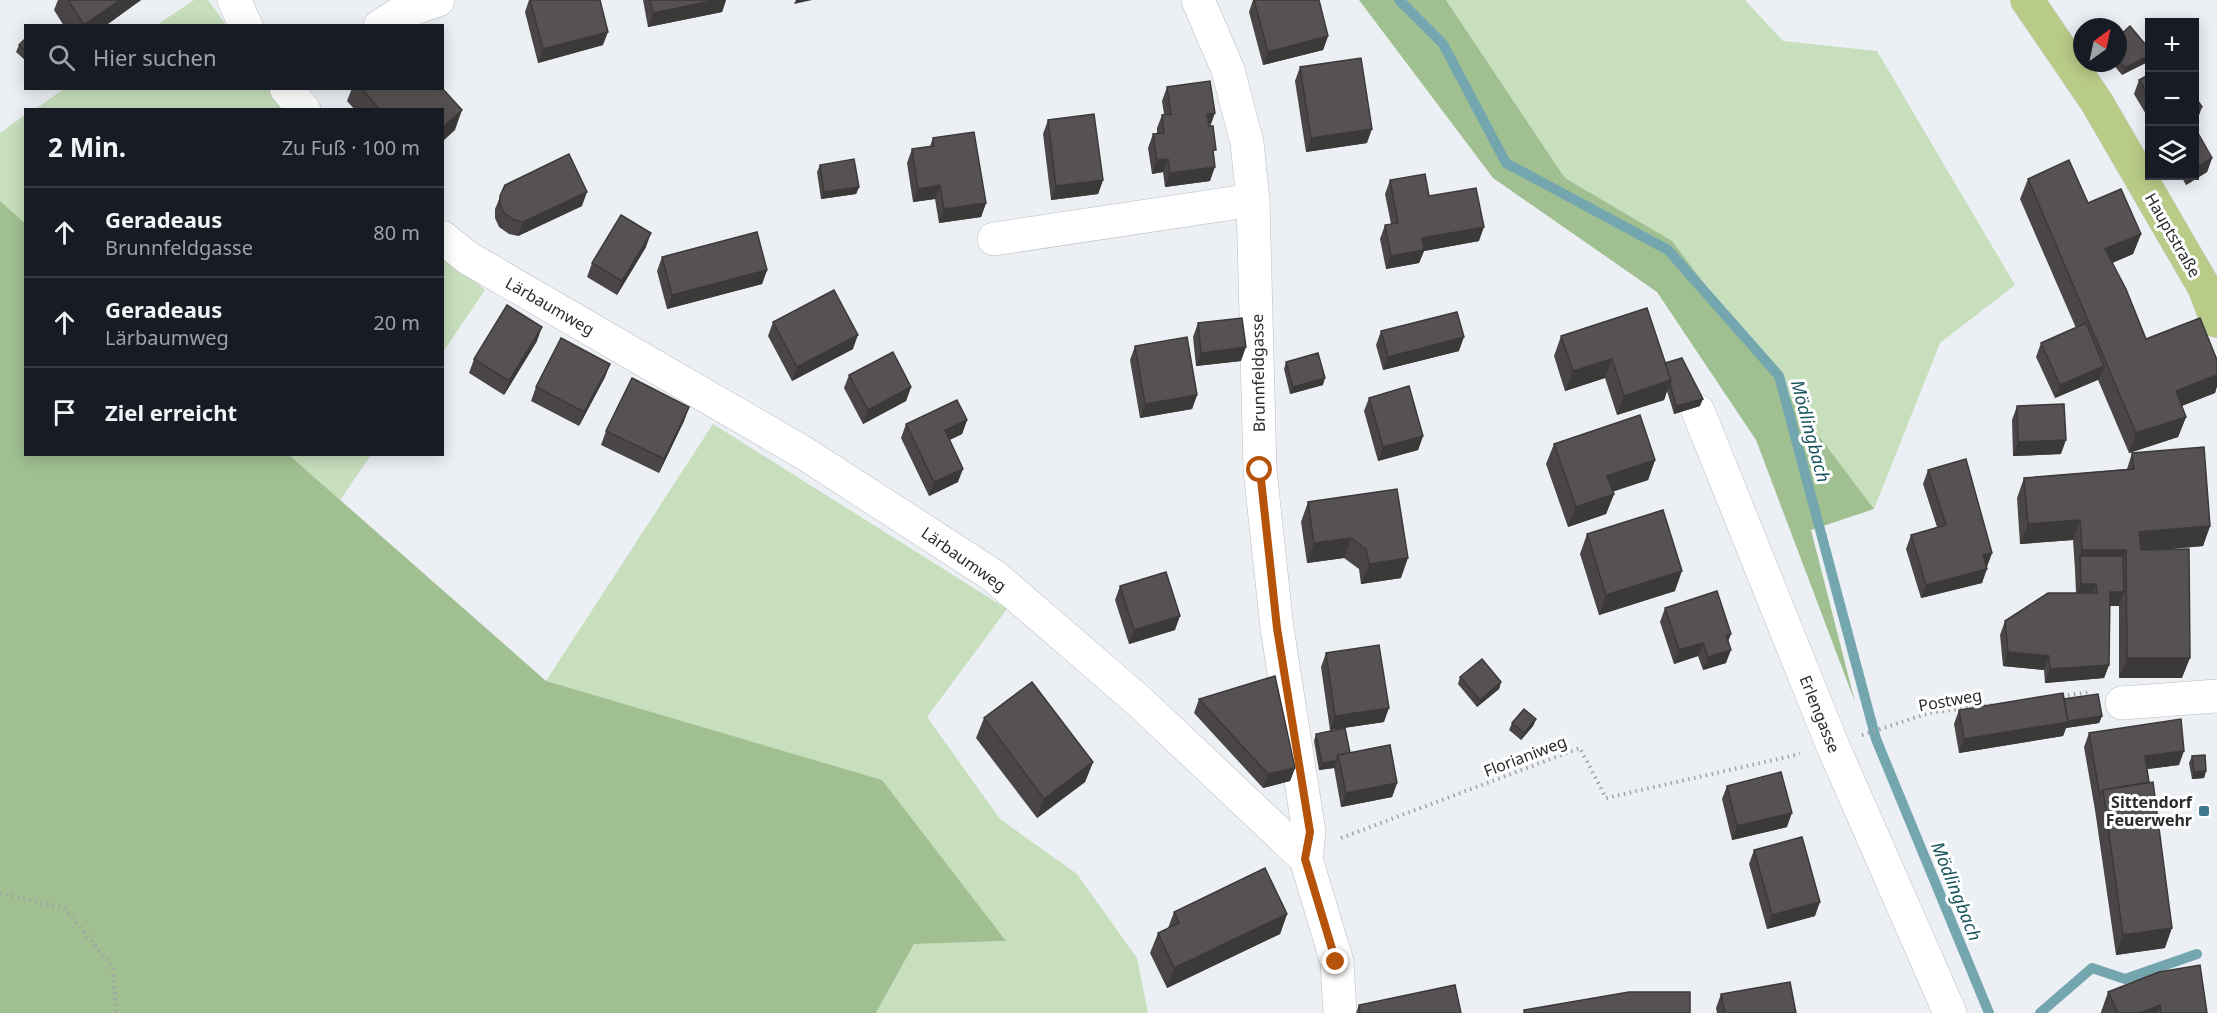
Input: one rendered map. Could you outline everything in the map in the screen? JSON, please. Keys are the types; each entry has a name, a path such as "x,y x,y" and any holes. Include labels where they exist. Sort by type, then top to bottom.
{"main road":[{"name":"Hauptstraße","path":"2027,0 2096,101 2204,287 2217,321"}],"street":[{"path":"234,0 245,24"},
{"path":"383,24 401,13 438,0"},
{"name":"Brunnfeldgasse","path":"1198,0 1228,70 1246,143 1254,200 1260,470 1277,628 1310,832 1305,859"},
{"path":"994,239 1254,200"},
{"name":"Lärbaumweg","path":"444,239 468,258 804,453 994,576 1140,702 1305,859 1336,962 1340,1013"},
{"name":"Erlengasse","path":"1698,411 1832,744 1950,1013"},
{"path":"2122,703 2217,696"}],"path":[{"path":"2059,696 2106,690 2122,703"},
{"name":"Postweg","path":"1855,738 1929,713 2000,704"},
{"name":"Florianiweg","path":"1360,832 1580,748 1605,798 1804,753"},
{"path":"0,893 64,908 112,967 116,1013"}],"green space":[{"path":"194,0 208,0 225,24 158,24"},
{"path":"1359,0 1446,0 1565,178 1672,241 1874,509 1811,530 1855,702 1756,440 1657,292 1493,178"},
{"path":"1446,0 1745,0 1783,41 1877,51 2015,285 1940,343 1874,509 1672,242 1565,178"},
{"path":"62,90 273,90 286,108 37,108"},
{"path":"24,116 24,222 0,201 0,133"},
{"path":"0,201 24,222 24,456 290,456 546,681 882,780 1006,941 914,944 876,1013 0,1013"},
{"path":"444,256 485,290 444,351"},
{"path":"713,424 1007,609 927,717 1000,819 1077,874 1137,958 1148,1013 876,1013 914,944 1006,941 546,681"},
{"path":"290,456 370,456 340,500"}],"building":[{"path":"68,0 120,0 85,24"},
{"path":"530,0 600,0 608,32 543,49"},
{"path":"650,0 717,0 653,13"},
{"path":"1254,0 1319,0 1328,36 1268,52"},
{"path":"2130,26 2145,44 2145,58 2127,67 2127,29"},
{"path":"24,40 24,49 19,45"},
{"path":"1361,58 1372,129 1311,138 1300,67"},
{"path":"2145,77 2145,90 2139,80"},
{"path":"1210,81 1215,113 1207,114 1209,126 1213,126 1216,150 1213,150 1215,167 1170,173 1168,159 1157,160 1153,134 1164,133 1162,115 1171,114 1167,87"},
{"path":"363,90 444,90 462,110 444,126 444,108 378,108"},
{"path":"1094,114 1103,180 1056,186 1048,120"},
{"path":"974,132 986,203 944,209 940,185 918,189 912,149 934,146 933,138"},
{"path":"2199,135 2212,158 2199,166"},
{"path":"569,154 587,192 523,222 514,220 504,213 500,204 500,196 505,185"},
{"path":"854,159 859,187 824,192 820,165"},
{"path":"2069,160 2088,203 2121,189 2141,234 2105,249 2126,289 2146,339 2200,318 2217,360 2217,375 2176,391 2186,417 2136,433 2028,179"},
{"path":"1425,174 1429,196 1476,188 1484,227 1422,238 1424,250 1391,256 1385,225 1398,223 1390,180"},
{"path":"621,215 651,233 622,281 592,263"},
{"path":"757,232 767,270 672,295 662,257"},
{"path":"834,290 858,335 797,367 773,322"},
{"path":"507,305 542,327 509,381 474,359"},
{"path":"1647,308 1671,380 1624,396 1612,359 1573,371 1561,336"},
{"path":"1457,312 1464,337 1388,357 1381,331"},
{"path":"1242,318 1246,347 1201,353 1198,323"},
{"path":"2086,323 2104,366 2060,385 2041,343"},
{"path":"1187,337 1197,395 1145,404 1135,346"},
{"path":"561,338 610,364 584,412 536,387"},
{"path":"893,352 911,387 868,410 849,375"},
{"path":"1318,353 1325,378 1293,387 1286,362"},
{"path":"1682,358 1703,399 1676,406 1665,363"},
{"path":"632,378 689,407 664,459 606,431"},
{"path":"1409,386 1423,436 1383,447 1369,398"},
{"path":"957,400 967,420 945,430 963,469 934,482 906,424"},
{"path":"2064,404 2066,440 2018,442 2017,406"},
{"path":"1640,415 1655,460 1607,476 1614,494 1576,507 1554,444"},
{"path":"2204,447 2210,526 2139,532 2141,550 2189,549 2190,658 2127,658 2126,550 2082,550 2080,520 2028,524 2024,478 2134,469 2132,453"},
{"path":"1966,459 1992,553 1983,555 1987,569 1926,585 1911,535 1946,525 1928,470"},
{"path":"1397,489 1408,558 1369,564 1366,549 1351,538 1314,543 1308,502"},
{"path":"1663,510 1682,571 1606,595 1587,534"},
{"path":"2080,556 2123,556 2124,592 2110,592 2109,665 2050,669 2049,656 2008,652 2005,621 2048,593 2097,593 2096,584 2081,584"},
{"path":"1166,572 1180,616 1134,630 1120,586"},
{"path":"1717,591 1731,634 1726,635 1731,650 1708,657 1703,643 1679,650 1665,608"},
{"path":"1379,645 1389,708 1335,716 1326,653"},
{"path":"1482,659 1501,682 1480,700 1460,677"},
{"path":"1275,676 1295,768 1268,774 1199,699"},
{"path":"1032,682 1093,762 1044,799 984,718"},
{"path":"2063,693 2068,722 1964,739 1959,710"},
{"path":"2098,694 2102,716 2068,721 2064,699"},
{"path":"1524,709 1536,719 1524,733 1512,723"},
{"path":"2181,719 2184,751 2145,756 2149,782 2103,790 2100,796 2089,733"},
{"path":"1345,728 1350,753 1338,755 1336,761 1322,763 1316,734"},
{"path":"1390,745 1397,783 1346,793 1338,755"},
{"path":"2205,755 2206,771 2194,772 2192,756"},
{"path":"1781,772 1792,813 1737,826 1727,786"},
{"path":"2153,782 2172,928 2123,935 2103,790"},
{"path":"1802,837 1820,902 1772,915 1754,850"},
{"path":"1265,868 1287,914 1174,968 1158,933 1179,923 1174,912"},
{"path":"2200,965 2207,1013 2161,1013 2160,1005 2140,1013 2118,1013 2108,992 2159,972"},
{"path":"1790,982 1796,1013 1725,1013 1721,994"},
{"path":"1455,985 1461,1013 1360,1013 1359,1005"},
{"path":"1629,992 1690,992 1690,1013 1524,1013 1524,1010"}],"waterway":[{"name":"Mödlingbach","path":"1399,0 1443,44 1506,163 1668,250 1779,376 1876,739 1989,1013"},
{"path":"2040,1013 2092,968 2125,979 2197,954"}],"place":[{"name":"Sittendorf Feuerwehr","path":"2204,811"}],"route":[{"path":"1260,470 1277,628 1310,832 1305,859 1336,962"}]}
